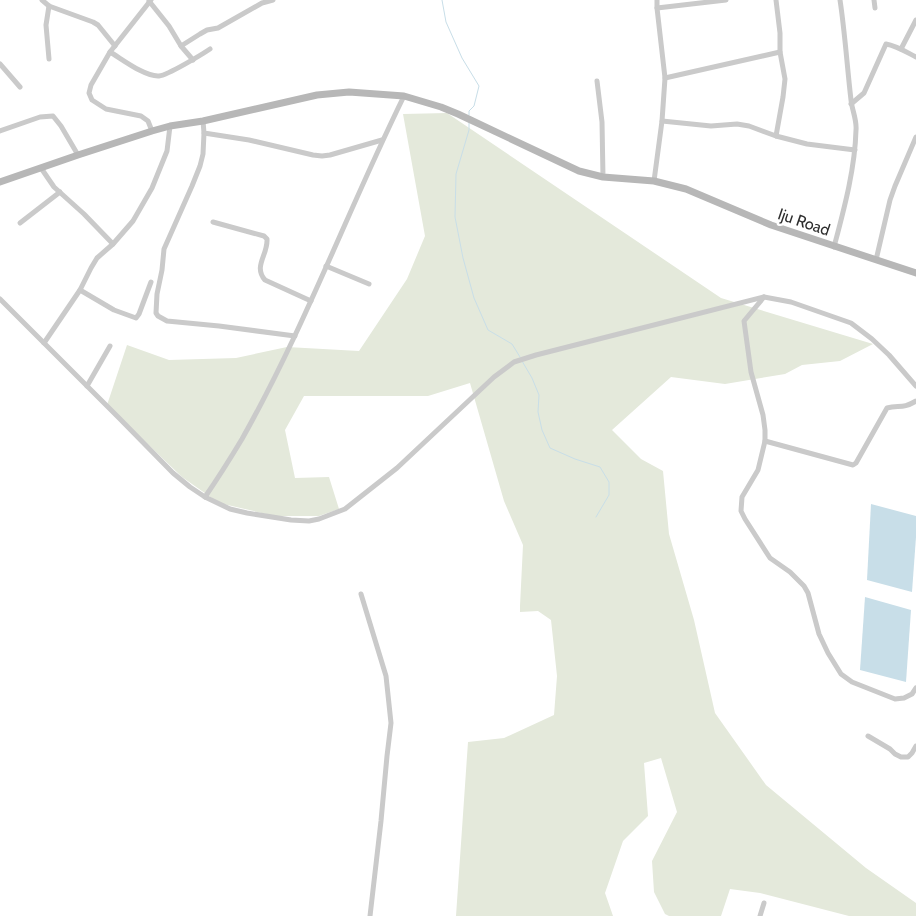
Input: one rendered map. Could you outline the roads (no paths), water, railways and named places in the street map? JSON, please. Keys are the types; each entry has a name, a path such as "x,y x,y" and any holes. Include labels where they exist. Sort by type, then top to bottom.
{"main road":[{"name":"Iju Road","path":"0,182 78,154 170,126 203,121 317,95 349,92 404,96 458,114 579,171 604,177 654,181 686,189 771,226 915,271"}],"street":[{"path":"42,0 48,6 98,25 115,46"},
{"path":"152,131 148,121 141,116 106,109 92,100 89,93 91,85 110,52 150,0 181,46 193,60"},
{"path":"181,46 207,30 218,28 273,0"},
{"path":"654,181 662,121 665,78 657,0"},
{"path":"657,8 726,0"},
{"path":"776,0 784,79 783,97 776,136"},
{"path":"834,247 847,194 855,150 856,127 851,104 844,22 840,0"},
{"path":"874,0 875,8"},
{"path":"48,6 46,25 49,59"},
{"path":"900,49 916,20"},
{"path":"851,104 864,93 886,44 916,57"},
{"path":"110,52 141,70 159,76 193,60 210,49"},
{"path":"665,78 780,52"},
{"path":"0,64 20,87"},
{"path":"597,81 602,122 604,177"},
{"path":"205,497 241,439 295,336 382,140 404,96"},
{"path":"0,131 40,117 53,116 78,154"},
{"path":"203,121 204,133 200,166 164,249 156,313 167,321 295,336"},
{"path":"662,121 711,126 737,124 807,144 855,150"},
{"path":"44,342 80,290 97,258 113,244 133,221 152,188 167,151 170,126"},
{"path":"204,133 249,140 322,156 382,140"},
{"path":"876,260 890,200 916,137"},
{"path":"41,168 54,187 113,244"},
{"path":"20,223 60,192"},
{"path":"213,222 264,236 268,239 259,272 265,280 311,301"},
{"path":"326,266 368,284"},
{"path":"80,290 114,310 136,318 151,282"},
{"path":"0,299 173,473 190,487 225,507 261,516 290,520 309,521 345,509 397,468 494,377 514,362 764,297 791,302 851,323 889,355 916,386"},
{"path":"764,297 744,321 751,372 763,415 765,430 765,441 758,470 742,497 742,511 745,519 770,558 790,572 804,586 808,593 819,634 841,674 852,682 895,699 904,698 912,694 916,689"},
{"path":"87,386 110,346"},
{"path":"765,441 853,465 856,463 887,408 902,407 916,401"},
{"path":"361,594 386,676 391,723 370,916"},
{"path":"868,736 901,757 908,757 916,746"},
{"path":"760,916 764,903"}],"water":[{"path":"871,504 916,516 912,592 867,580"},
{"path":"865,597 911,610 906,682 860,670"}],"waterway":[{"path":"442,0 446,22 462,58 479,86 474,106 469,111 469,115"},
{"path":"469,122 469,130 456,174 455,217 463,258 474,298 488,330 512,344 520,357"},
{"path":"522,361 539,395 538,412 542,430 550,448 600,467 609,482 609,495 596,517"}]}
